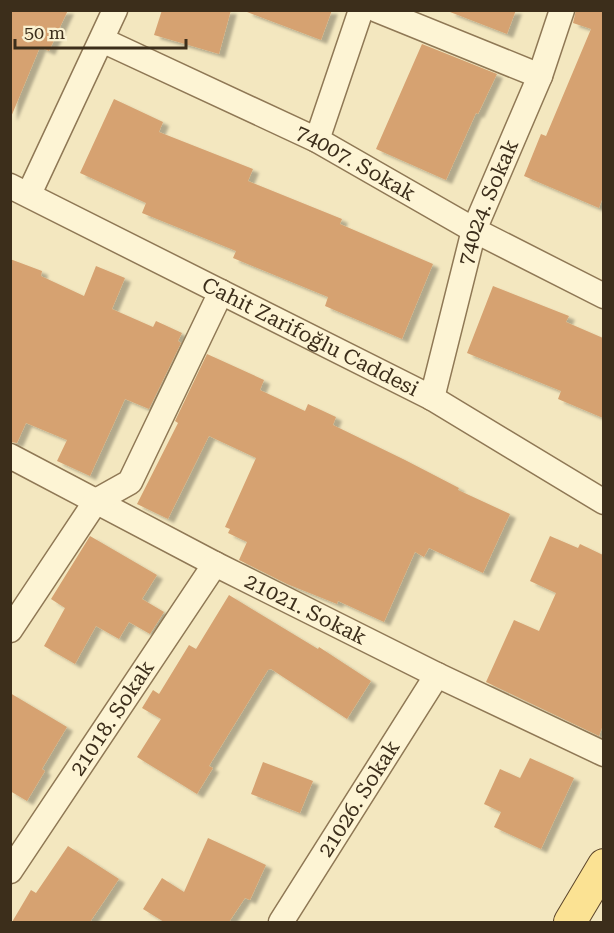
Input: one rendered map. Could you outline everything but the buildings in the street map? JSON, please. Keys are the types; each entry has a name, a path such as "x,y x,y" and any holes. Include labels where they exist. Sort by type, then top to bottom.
{"main road":[{"path":"570,922 603,865"}],"street":[{"path":"20,190 102,40 115,10"},
{"path":"317,140 361,10"},
{"path":"377,10 540,76"},
{"name":"74024. Sokak","path":"432,398 474,230 540,76 562,10"},
{"name":"74007. Sokak","path":"102,40 317,140 474,230 603,296"},
{"name":"Cahit Zarifoğlu Caddesi","path":"20,190 432,398 603,502"},
{"path":"10,630 96,501 130,482 221,292"},
{"name":"21021. Sokak","path":"10,456 215,564 437,675 603,754"},
{"name":"21018. Sokak","path":"10,871 215,564"},
{"name":"21026. Sokak","path":"281,922 437,675"}]}
